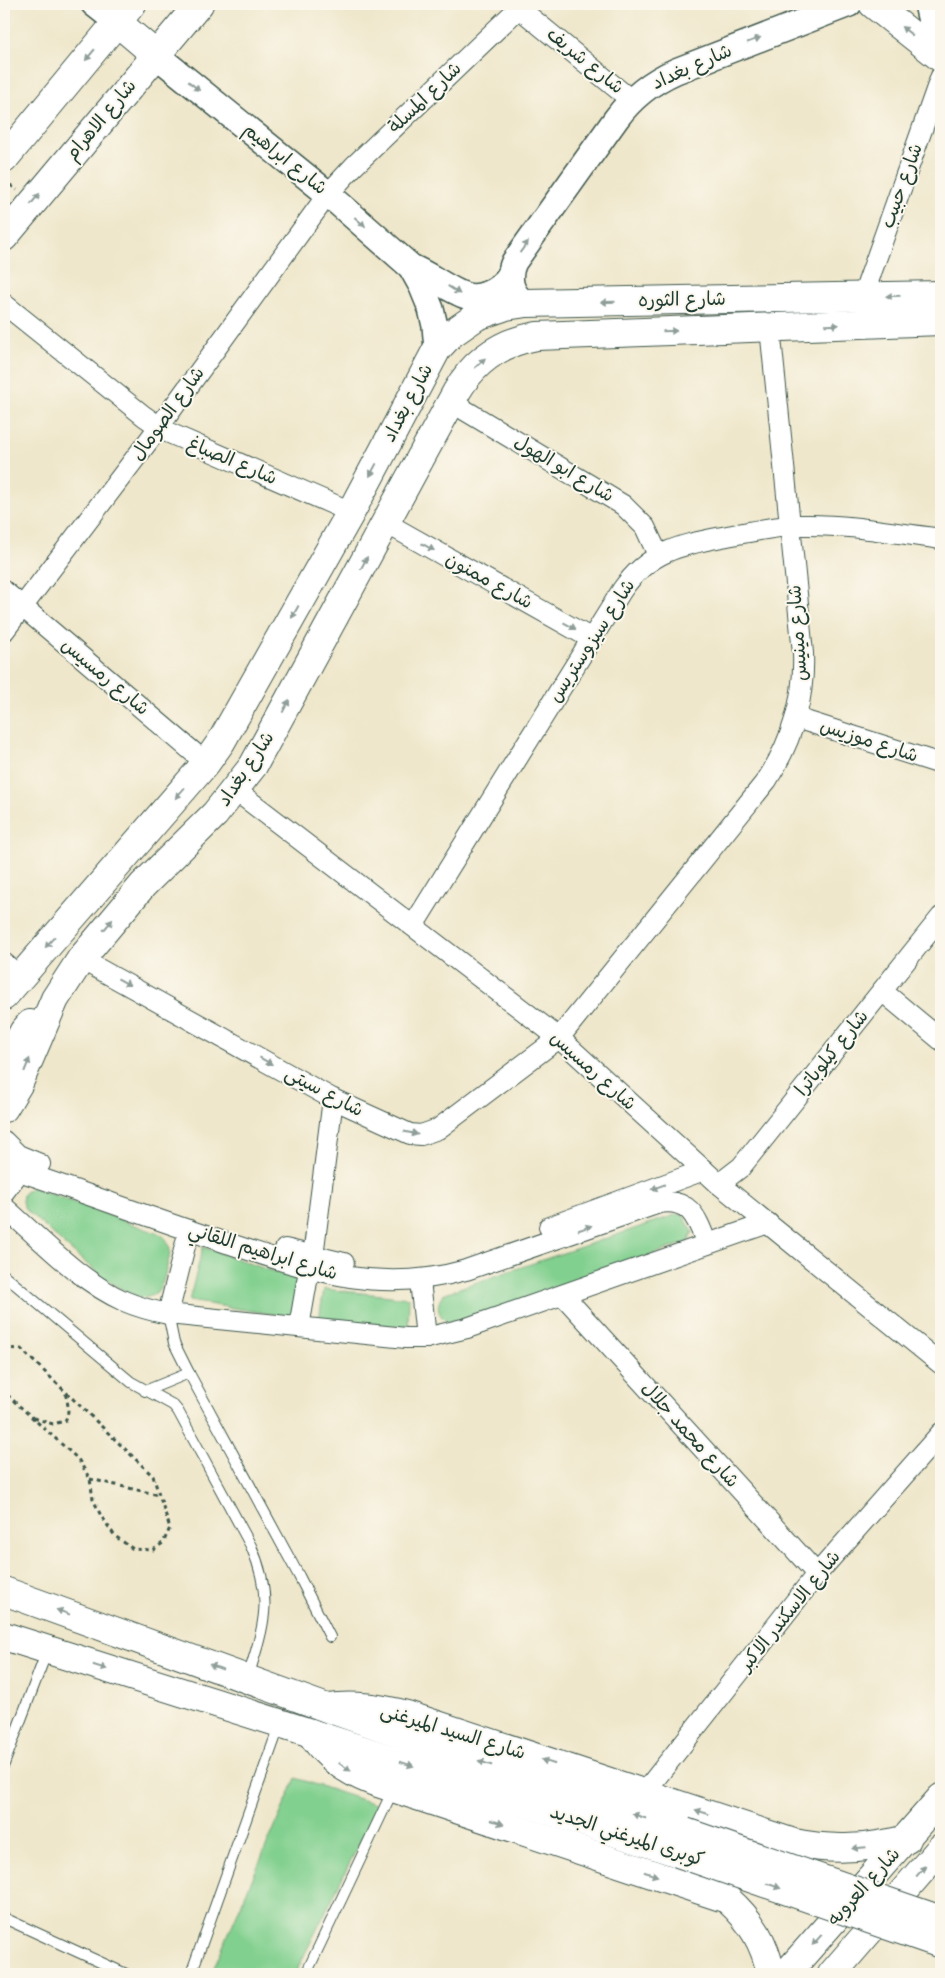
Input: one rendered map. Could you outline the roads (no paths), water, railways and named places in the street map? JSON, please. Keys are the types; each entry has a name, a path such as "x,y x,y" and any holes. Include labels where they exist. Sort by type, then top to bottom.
{"main road":[{"name":"شارع الاهرام","path":"4,237 199,4"},
{"path":"873,4 941,56"},
{"path":"4,159 124,13 156,55"},
{"name":"شارع الثوره","path":"437,349 459,327 476,316 506,306 526,303 941,295"},
{"name":"شارع الثوره","path":"451,402 469,373 485,357 504,346 537,336 941,321"},
{"name":"شارع بغداد","path":"9,979 206,763 231,727 351,512 437,349"},
{"name":"شارع بغداد","path":"4,1108 19,1083 64,982 143,885 214,814 235,790 258,758 451,402"},
{"path":"4,1068 26,1028 35,1020 47,1017"},
{"name":"شارع السيد الميرغنى","path":"4,1591 327,1708 363,1706 407,1715 794,1843 839,1849 862,1848 907,1839"},
{"path":"4,1636 311,1733 320,1747 356,1775 727,1899 750,1922 764,1948 771,1974"},
{"path":"280,1723 291,1695"},
{"name":"كوبرى الميرغني الجديد","path":"327,1708 941,1920"},
{"name":"كوبرى الميرغني الجديد","path":"311,1733 678,1853 941,1944"},
{"name":"شارع العروبه","path":"786,1974 907,1839 941,1798"},
{"path":"712,1894 738,1864 744,1826"},
{"name":"شارع العروبه","path":"832,1974 941,1848"}],"street":[{"path":"94,4 124,13"},
{"name":"شارع بغداد","path":"510,275 514,262 616,118 631,100 655,81 676,71 849,4"},
{"path":"927,4 941,56"},
{"name":"شارع شريف","path":"519,5 631,100"},
{"name":"شارع المسلة","path":"328,194 358,162 519,5"},
{"name":"شارع ابراهيم","path":"156,55 328,194 411,267 458,293 470,296 481,296 493,292 510,275"},
{"name":"شارع حبيب","path":"863,296 941,76"},
{"name":"شارع الصومال","path":"4,631 159,427 328,194"},
{"name":"شارع ابراهيم","path":"411,267 429,303 436,332 437,349"},
{"path":"510,275 515,294 526,303"},
{"name":"شارع الصباغ","path":"4,304 159,427 177,437 351,512"},
{"name":"شارع مينيس","path":"559,1038 768,780 786,746 796,718 803,662 788,526 770,328"},
{"name":"شارع ابو الهول","path":"451,402 623,505 645,527 658,555"},
{"name":"شارع ممنون","path":"386,523 592,639"},
{"name":"شارع سيزوستريس","path":"413,926 628,581 658,555 688,544 788,526 837,526 941,539"},
{"name":"شارع رمسيس","path":"4,591 206,763"},
{"name":"شارع موزيس","path":"796,718 941,764"},
{"name":"شارع رمسيس","path":"235,790 559,1038 719,1184 941,1364"},
{"name":"شارع كيلوباترا","path":"719,1184 741,1167 941,917"},
{"name":"شارع سيتى","path":"81,959 333,1099 404,1132 416,1135 427,1134 438,1129 559,1038"},
{"path":"882,991 941,1040"},
{"path":"299,1327 311,1263 333,1099"},
{"name":"شارع ابراهيم اللقاني","path":"4,1141 10,1149 26,1159 256,1239 311,1263 384,1268 423,1267 470,1255 704,1170"},
{"path":"4,1192 12,1166"},
{"name":"شارع ابراهيم اللقاني","path":"12,1166 189,1230 311,1263 360,1279 420,1280 466,1270 659,1202 667,1201 675,1202 690,1209 707,1244"},
{"path":"4,1207 92,1283 123,1300 168,1314 394,1337 426,1338 467,1328 768,1223"},
{"path":"168,1314 189,1230"},
{"path":"420,1280 426,1338"},
{"name":"شارع محمد جلال","path":"563,1295 817,1574"},
{"name":"شارع الاسكندر الاكبر","path":"644,1793 817,1574 941,1433"}],"lane":[{"path":"4,1275 131,1382 144,1391 173,1405 178,1410 251,1546 257,1562 263,1586 265,1615 262,1632 247,1678"},
{"path":"168,1314 174,1343 189,1373 330,1637"},
{"path":"144,1391 189,1373"},
{"path":"4,1764 47,1651"},
{"path":"191,1974 280,1723"},
{"path":"306,1974 394,1788"},
{"path":"4,1918 126,1974"}]}
